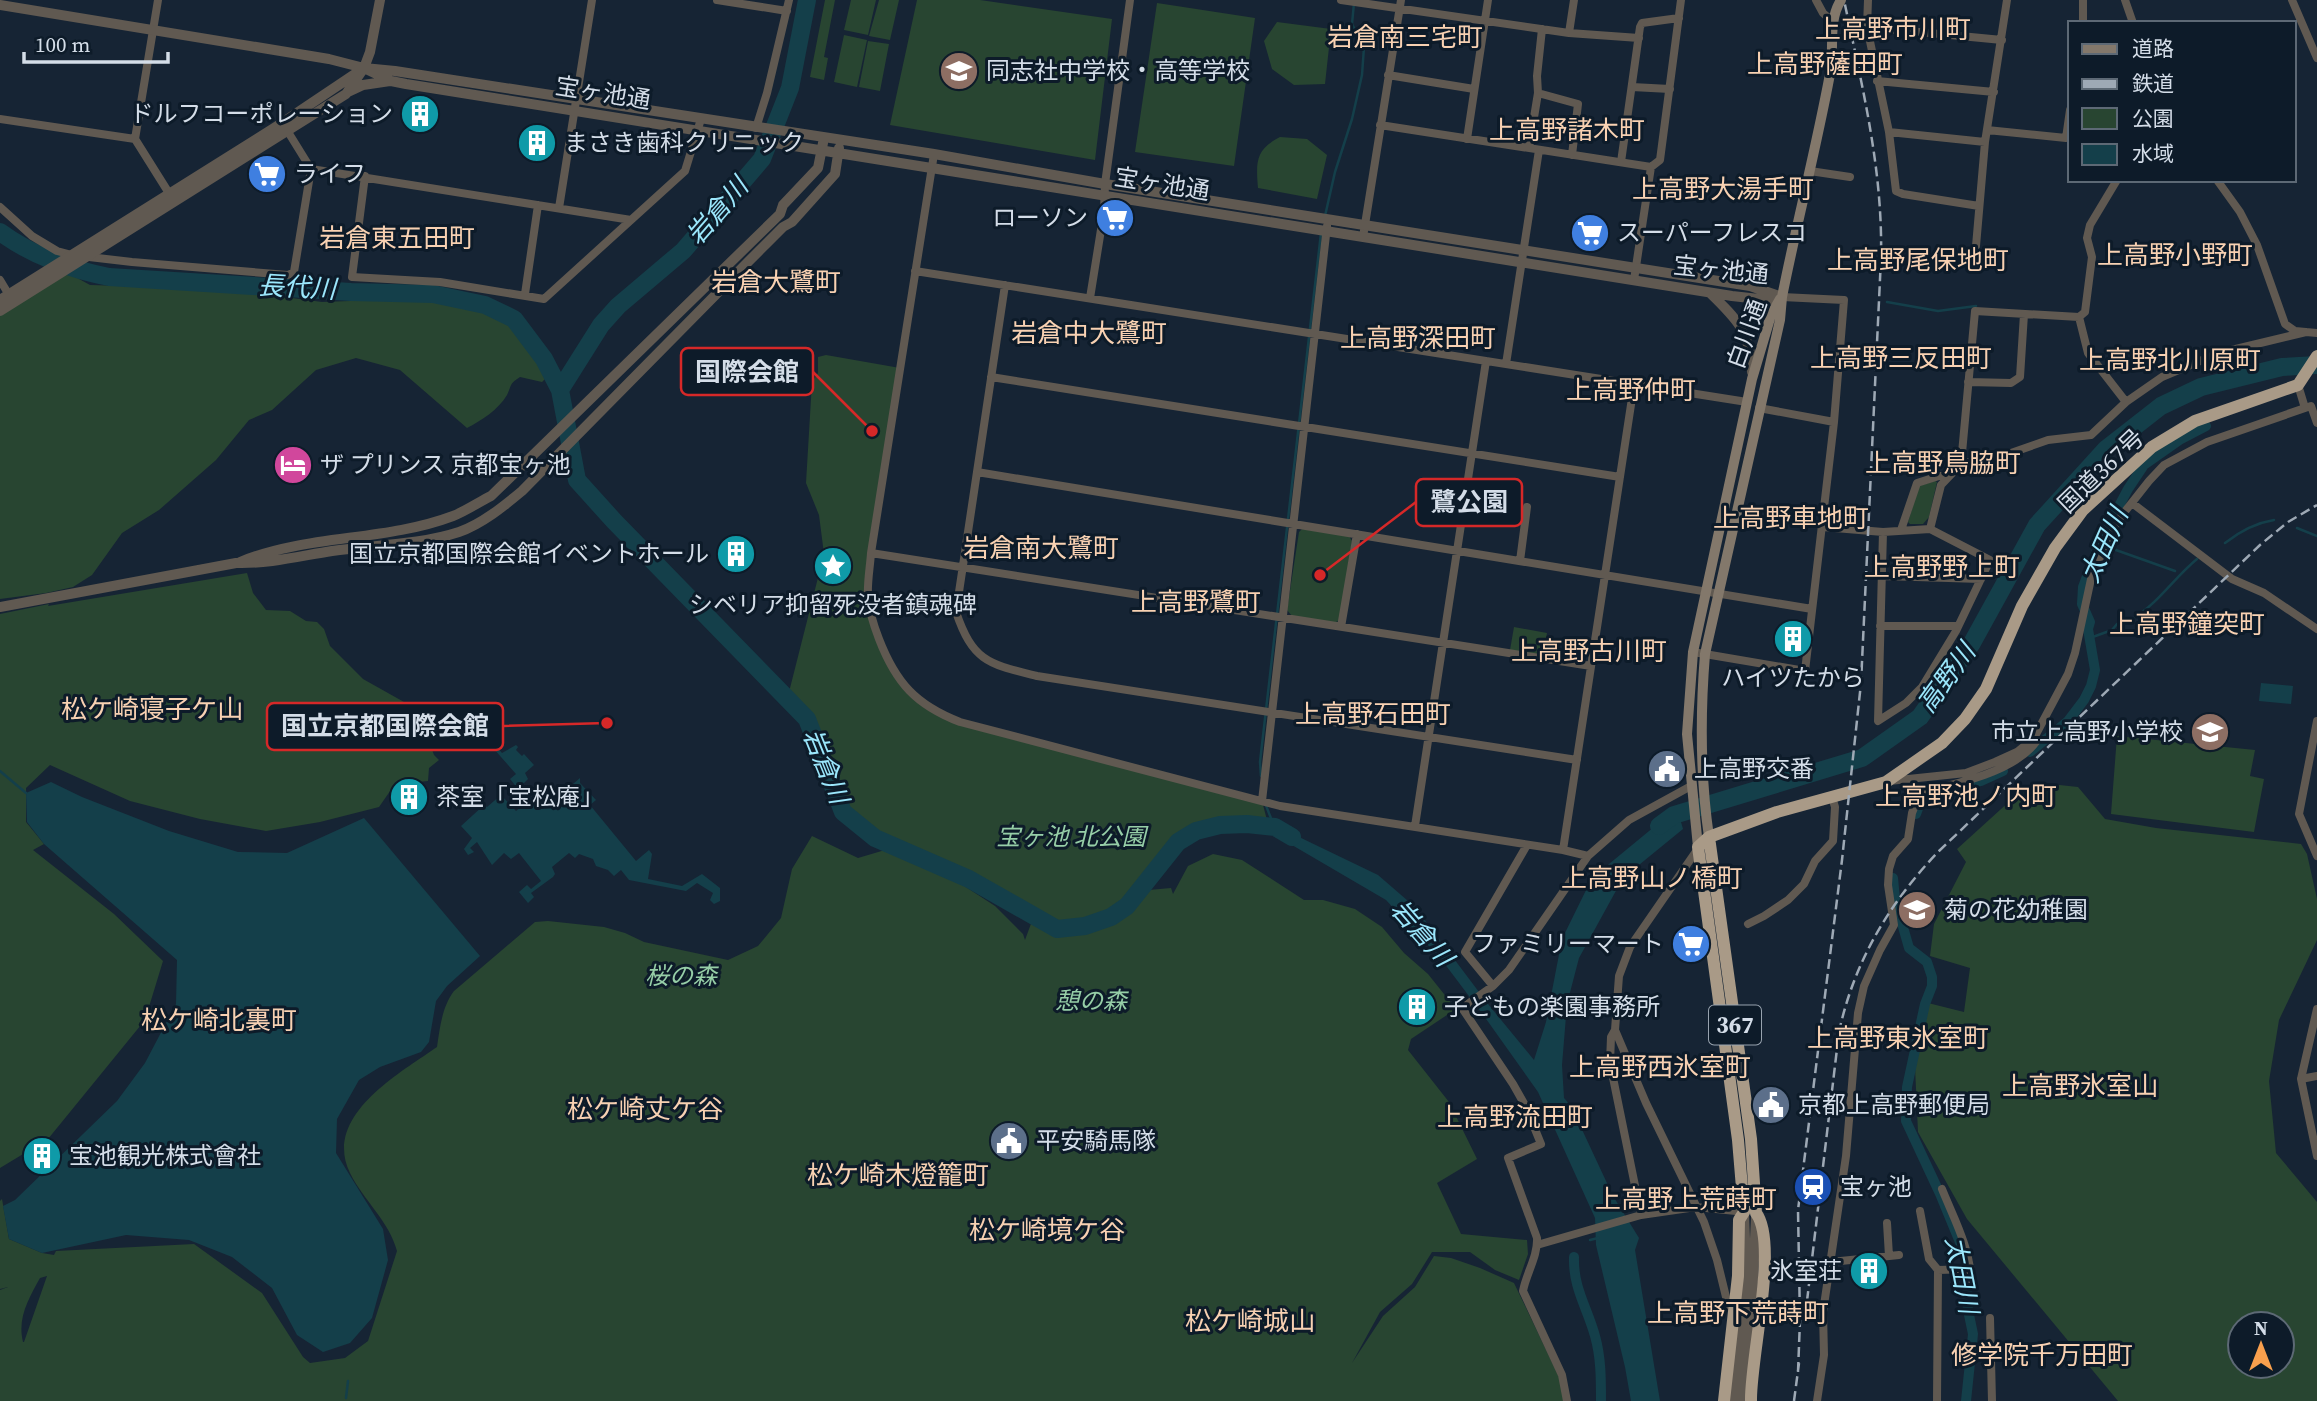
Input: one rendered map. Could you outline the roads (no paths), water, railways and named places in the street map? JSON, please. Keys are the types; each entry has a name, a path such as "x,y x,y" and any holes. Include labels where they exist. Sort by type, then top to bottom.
{"highway":[{"path":"2299,383 2317,356"},
{"name":"国道367号","path":"1703,838 1777,812 1886,782 1942,743 1965,719 1986,689 2022,606 2055,548 2084,510 2152,447 2196,421 2299,383"},
{"name":"白川通","path":"1703,838 1751,1139 1750,1212"},
{"name":"367","path":"1750,1212 1761,1220 1764,1230 1763,1262 1737,1400 1733,1310 1738,1276 1739,1220 1750,1212"}],"main road":[{"path":"1782,296 1831,70 1833,22 1841,0"},
{"name":"白川通","path":"1703,838 1701,705 1711,593 1752,379 1771,315 1782,296"},
{"name":"白川通","path":"1703,838 1691,792 1688,734 1693,652 1759,408 1780,320 1782,296"}],"street":[{"path":"158,0 135,139 171,198"},
{"path":"0,311 7,299 52,267 76,258 341,90 364,68 371,48 380,0"},
{"path":"559,208 592,0"},
{"path":"717,0 787,11"},
{"path":"757,132 789,0"},
{"path":"1090,298 1130,0"},
{"path":"1341,0 1401,4 1485,21 1569,33 1640,38"},
{"path":"1467,139 1488,0"},
{"path":"1569,33 1574,0"},
{"path":"1634,280 1651,167 1660,160 1681,0"},
{"path":"1816,0 1823,13 1833,22"},
{"path":"1868,0 1867,27 1889,132 1896,191 1979,206"},
{"path":"1976,246 1984,142 2007,0"},
{"path":"2083,0 2083,21"},
{"path":"2125,0 2132,21"},
{"path":"2292,0 2317,58"},
{"path":"1363,237 1401,4"},
{"path":"0,5 329,59 364,68"},
{"path":"1621,162 1642,23 1679,18"},
{"path":"1867,27 2002,40"},
{"path":"1529,148 1538,93 1542,29"},
{"path":"329,59 339,71 341,90"},
{"name":"宝ヶ池通","path":"364,68 391,81 575,104"},
{"name":"宝ヶ池通","path":"364,68 395,71 783,138 823,144 841,141 934,154 1105,184 1751,286 1782,296"},
{"path":"1388,75 1475,89"},
{"path":"341,90 391,81"},
{"path":"1877,81 1994,92"},
{"path":"1632,87 1670,89"},
{"path":"1538,93 1578,104 1572,155"},
{"path":"0,119 135,139"},
{"path":"365,176 352,277 440,282 544,299 685,171 700,124"},
{"path":"1987,130 2066,138 2068,124"},
{"path":"1380,125 1651,167"},
{"path":"0,206 32,236 57,251 76,258 288,275 294,272 311,169 285,127"},
{"path":"1889,132 1984,142"},
{"path":"236,563 258,564 436,537 462,531 501,508 546,467 765,245 792,222 835,174 841,141"},
{"path":"0,607 236,563 264,552 316,541 414,527 455,516 491,496 780,214 783,205 818,168 823,144"},
{"name":"宝ヶ池通","path":"823,144 838,152 1522,263 1768,300 1782,296"},
{"path":"1506,364 1539,150"},
{"path":"934,154 871,553 868,599 874,628 897,678 923,704 960,722 1280,806 1588,856"},
{"path":"311,169 631,220"},
{"path":"1810,171 1850,177"},
{"path":"1961,464 1975,311 2079,317 2085,313 2092,257 2087,238 2090,225 2116,182"},
{"path":"2218,182 2240,212 2257,245 2285,324 2295,331 2317,333"},
{"path":"7,299 64,270 76,258 171,198"},
{"path":"525,295 538,205"},
{"path":"1262,801 1328,219"},
{"path":"915,271 1747,402"},
{"path":"0,280 7,299"},
{"path":"1005,285 956,612 965,636 978,654 998,666 1037,676 1577,760"},
{"path":"1709,292 1738,320 1751,353 1752,379"},
{"path":"1693,652 1805,671 1823,527 1844,300 1782,296"},
{"path":"1968,382 2011,383 2020,377 2024,314"},
{"path":"2079,317 2088,353 2126,402"},
{"path":"1930,529 1941,485 1961,464 2011,453 2048,440 2091,435 2126,402 2162,377 2219,353 2306,332"},
{"path":"1415,827 1486,361"},
{"path":"991,377 1620,477"},
{"path":"2299,383 2317,423"},
{"path":"1563,850 1634,385"},
{"path":"1886,782 1966,773 2017,752 2035,736 2068,674 2091,579 2103,550 2119,519 2164,465 2207,442 2311,406"},
{"path":"1759,408 1834,422"},
{"path":"977,472 1812,609"},
{"path":"1901,530 1917,483 1939,475 1949,476"},
{"path":"2132,503 2232,579 2264,593 2317,629"},
{"path":"1520,561 1527,507"},
{"path":"1823,527 1884,532 1930,529 1990,560 1958,626 1922,687 1906,703 1878,722 1884,532"},
{"path":"1341,627 1357,534"},
{"path":"871,553 1591,666"},
{"path":"1883,576 1981,579"},
{"path":"1880,626 1958,626"},
{"path":"2317,722 2299,814 2317,856"},
{"path":"1817,1401 1824,1355 1823,1312 1846,1156 1858,1013 1864,986 1895,925 1888,885 1893,856 1908,839 1912,813 1919,795 1924,791 1965,783 2020,758 2036,742 2035,736"},
{"path":"2307,772 2317,773"},
{"path":"1567,1401 1563,1375 1523,1291 1537,1245 1508,1158 1541,1144 1513,1084 1462,1008 1508,970 1588,856 1629,820 1691,792"},
{"path":"1748,924 1788,900 1804,884 1815,861 1833,841 1835,807 1832,797"},
{"path":"1639,1215 1610,1063 1619,976 1630,947 1694,857 1703,838"},
{"path":"1493,985 1465,952 1527,845"},
{"path":"2317,1009 2301,1079 2317,1156"},
{"path":"1615,1030 1646,1103 1704,1222 1727,1301 1733,1310"},
{"path":"2301,1079 2317,1076"},
{"path":"1942,1189 1966,1244 1971,1281"},
{"path":"1537,1245 1639,1215 1696,1207 1750,1212"},
{"path":"1920,1211 1929,1259 1934,1268 1971,1269"},
{"name":"白川通","path":"1737,1400 1750,1212"},
{"path":"1831,1262 1894,1256 1887,1223"},
{"path":"1937,1401 1938,1270"},
{"path":"1990,1318 1992,1401"}],"water":[{"path":"2261,683 2293,686 2291,704 2259,701"},
{"path":"481,725 485,729 483,732 502,753 516,745 516,750 534,765 525,773 528,779 520,787 533,801 537,798 546,807 580,778 580,783 596,800 590,805 636,861 649,850 652,854 648,879 682,886 702,874 720,888 720,901 714,904 710,900 713,893 697,883 686,891 629,880 621,870 614,876 608,870 596,866 593,859 579,854 575,858 569,853 552,867 555,874 553,877 531,893 534,897 528,903 519,892 527,885 531,889 541,881 519,853 511,859 504,853 492,865 477,842 470,848 474,852 468,855 464,849 472,838 461,826 484,805 487,807 501,795 516,811 528,801 510,779 516,774 486,740 480,744 471,734"},
{"path":"51,782 169,831 238,852 287,853 364,818 480,956 447,986 436,1001 429,1042 421,1052 380,1067 359,1080 337,1119 336,1153 383,1229 388,1260 372,1318 350,1343 323,1352 297,1335 272,1288 232,1257 189,1240 126,1235 42,1253 9,1239 3,1206 15,1200 117,1101 145,1063 176,1004 177,960 44,844 27,822 26,793"},
{"path":"1677,808 1683,829 1623,878 1579,958 1567,1004 1562,1065 1564,1098 1571,1106 1613,1196 1639,1238 1635,1250 1660,1401 1631,1401 1596,1245 1595,1218 1538,1092 1441,959 1386,900 1280,838 1270,823 1378,875 1415,907 1534,1060 1546,1022 1562,939 1592,878"}],"waterway":[{"name":"岩倉川","path":"560,390 601,325 618,306 683,251 762,159 790,88 807,0"},
{"path":"1325,216 1362,75 1364,47 1352,24 1354,3"},
{"name":"岩倉川","path":"0,232 25,248 52,260 109,277 351,292 433,294 485,305 514,319 544,359 560,390 577,480 807,719 843,812 875,838 969,879 1057,929 1085,926 1111,917 1127,906 1178,842 1196,831 1220,825 1247,824 1275,827 1292,837"},
{"path":"1261,776 1260,762 1321,233"},
{"path":"1887,302 1938,311 1976,306"},
{"name":"高野川","path":"1659,826 1674,815 1862,758 1920,717 1972,643 2037,525 2106,449 2161,406 2201,387 2282,367 2317,365"},
{"name":"太田川","path":"2030,752 2068,721 2091,686 2095,670 2088,629 2090,622 2082,604 2083,587 2100,542 2128,489 2144,465 2181,439 2206,426"},
{"path":"2225,543 2248,528 2274,520"},
{"path":"2297,528 2317,536"},
{"path":"2099,544 2175,571"},
{"path":"2135,617 2152,604 2197,559"},
{"path":"2090,638 2125,622"},
{"path":"0,771 26,793"},
{"name":"太田川","path":"1916,814 1920,803 1930,794 1981,781 2003,771"},
{"path":"1265,803 1274,826"},
{"name":"太田川","path":"1893,878 1895,899 1909,948 1927,962 1932,977 1907,1087 1906,1121 1962,1247"},
{"path":"1590,1240 1598,1238"},
{"path":"1574,1257 1578,1288 1597,1344 1601,1401"},
{"name":"太田川","path":"1966,1267 1968,1310 1973,1334 1966,1401"},
{"path":"346,1398 348,1381"}],"railway":[{"path":"1798,1372 1798,1210 1842,860 1861,683 1881,258 1875,160 1844,0"},
{"path":"1807,1301 1839,1032 1864,958 1889,913 1904,891 1939,851 2260,545 2288,522 2317,505"},
{"path":"1794,1401 1799,1363"}],"place":[{"name":"同志社中学校・高等学校","path":"959,71"},
{"name":"ドルフコーポレーション","path":"420,114"},
{"name":"まさき歯科クリニック","path":"537,143"},
{"name":"ライフ","path":"267,174"},
{"name":"ローソン","path":"1115,218"},
{"name":"スーパーフレスコ","path":"1590,233"},
{"name":"国際会館","path":"872,431"},
{"name":"ザ プリンス 京都宝ヶ池","path":"293,465"},
{"name":"国立京都国際会館イベントホール","path":"736,554"},
{"name":"シベリア抑留死没者鎮魂碑","path":"833,566"},
{"name":"鷺公園","path":"1320,575"},
{"name":"ハイツたから","path":"1793,639"},
{"name":"国立京都国際会館","path":"607,723"},
{"name":"市立上高野小学校","path":"2210,732"},
{"name":"上高野交番","path":"1667,769"},
{"name":"茶室「宝松庵」","path":"409,797"},
{"name":"菊の花幼稚園","path":"1917,910"},
{"name":"ファミリーマート","path":"1691,944"},
{"name":"子どもの楽園事務所","path":"1417,1007"},
{"name":"京都上高野郵便局","path":"1771,1105"},
{"name":"平安騎馬隊","path":"1009,1141"},
{"name":"宝池観光株式會社","path":"42,1156"},
{"name":"宝ヶ池","path":"1813,1187"},
{"name":"氷室荘","path":"1869,1271"}],"district":[{"name":"上高野市川町","path":"1893,29"},
{"name":"岩倉南三宅町","path":"1405,37"},
{"name":"上高野薩田町","path":"1825,64"},
{"name":"上高野諸木町","path":"1567,130"},
{"name":"上高野大湯手町","path":"1723,189"},
{"name":"岩倉東五田町","path":"397,238"},
{"name":"上高野小野町","path":"2175,255"},
{"name":"上高野尾保地町","path":"1918,260"},
{"name":"岩倉大鷺町","path":"776,282"},
{"name":"岩倉中大鷺町","path":"1089,333"},
{"name":"上高野深田町","path":"1418,338"},
{"name":"上高野三反田町","path":"1901,358"},
{"name":"上高野北川原町","path":"2170,360"},
{"name":"上高野仲町","path":"1631,390"},
{"name":"上高野鳥脇町","path":"1943,463"},
{"name":"上高野車地町","path":"1791,518"},
{"name":"岩倉南大鷺町","path":"1041,548"},
{"name":"上高野野上町","path":"1942,567"},
{"name":"上高野鷺町","path":"1196,602"},
{"name":"上高野鐘突町","path":"2187,624"},
{"name":"上高野古川町","path":"1589,651"},
{"name":"松ケ崎寝子ケ山","path":"152,709"},
{"name":"上高野石田町","path":"1373,714"},
{"name":"上高野池ノ内町","path":"1966,796"},
{"name":"上高野山ノ橋町","path":"1652,878"},
{"name":"松ケ崎北裏町","path":"219,1020"},
{"name":"上高野東氷室町","path":"1898,1038"},
{"name":"上高野西氷室町","path":"1660,1067"},
{"name":"上高野氷室山","path":"2080,1086"},
{"name":"松ケ崎丈ケ谷","path":"645,1109"},
{"name":"上高野流田町","path":"1515,1117"},
{"name":"松ケ崎木燈籠町","path":"898,1175"},
{"name":"上高野上荒蒔町","path":"1686,1199"},
{"name":"松ケ崎境ケ谷","path":"1047,1230"},
{"name":"上高野下荒蒔町","path":"1738,1313"},
{"name":"松ケ崎城山","path":"1250,1321"},
{"name":"修学院千万田町","path":"2042,1355"}],"water label":[{"name":"長代川","path":"297,287"}],"park label":[{"name":"宝ヶ池 北公園","path":"1071,837"},
{"name":"桜の森","path":"681,976"},
{"name":"憩の森","path":"1091,1001"}]}
